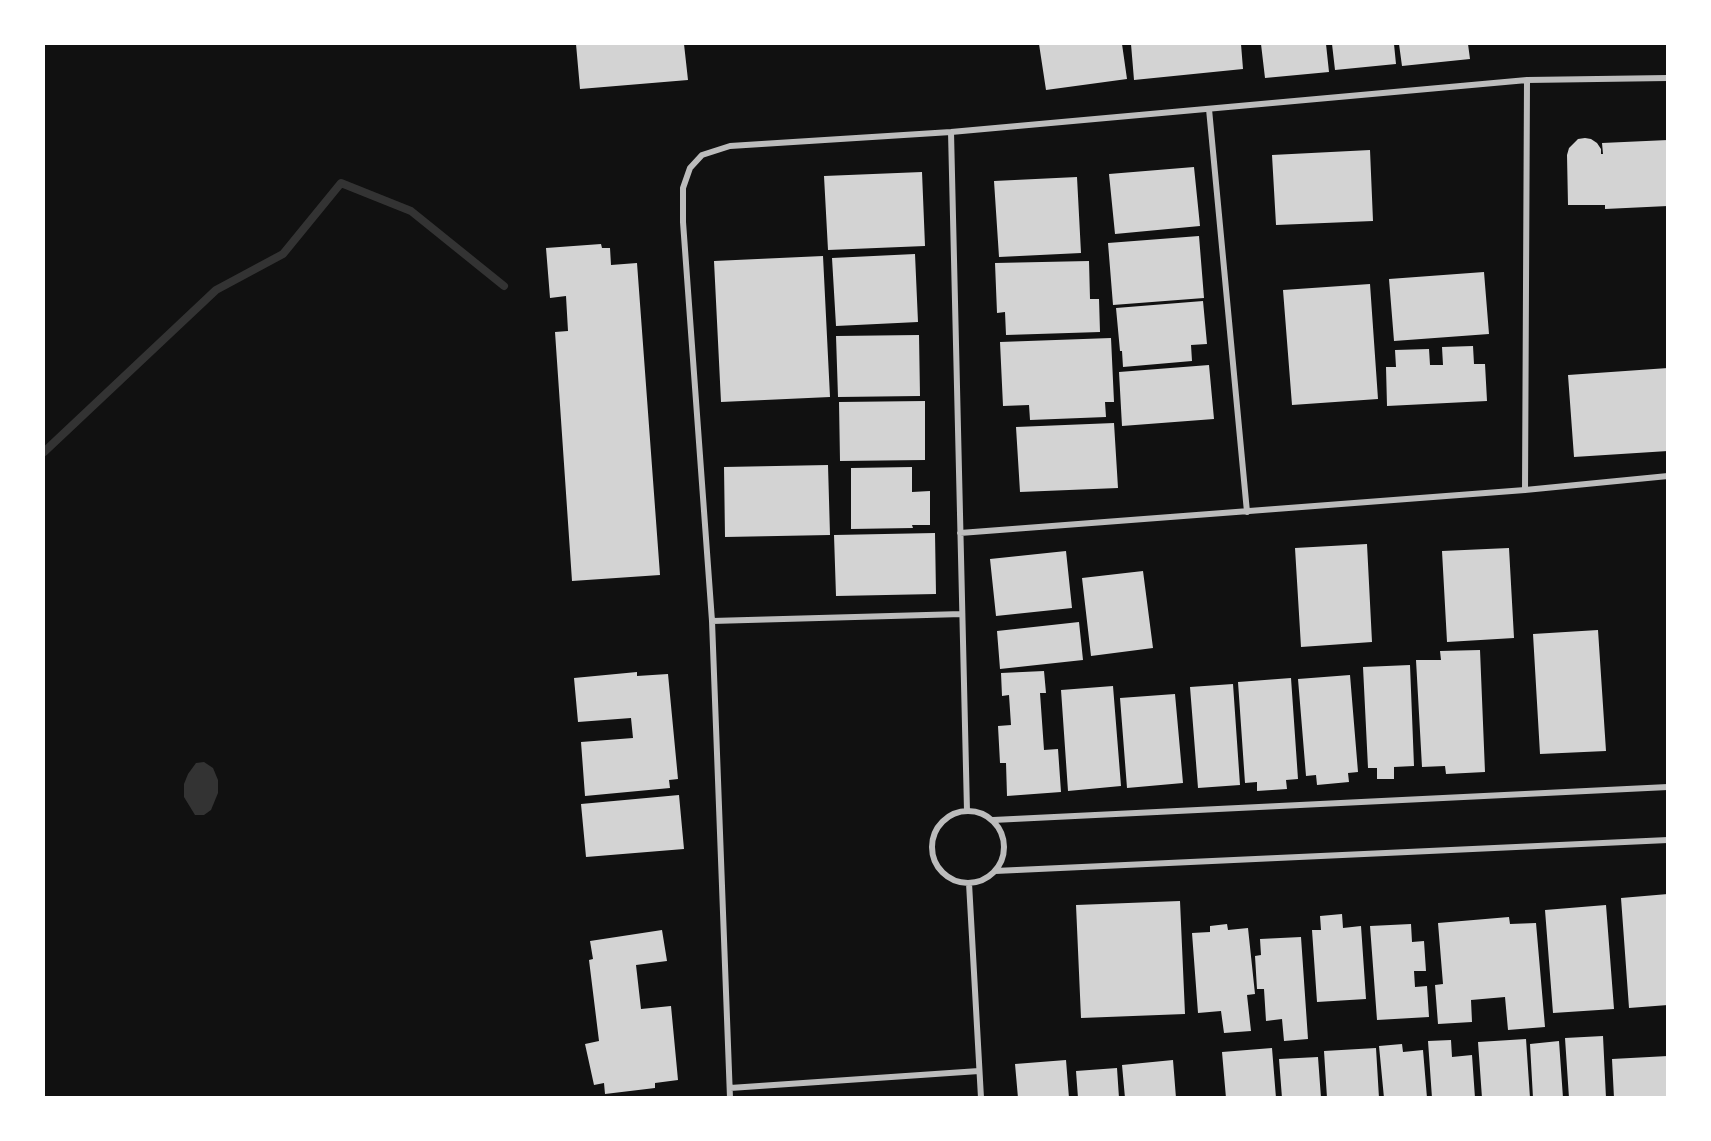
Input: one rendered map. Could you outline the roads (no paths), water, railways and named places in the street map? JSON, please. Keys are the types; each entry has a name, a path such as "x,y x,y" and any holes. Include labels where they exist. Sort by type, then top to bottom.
{"street":[{"path":"730,1098 712,621 683,222 682,188 690,168 702,155 730,146 951,132 1527,80 1668,78"},
{"path":"1526,490 1527,80"},
{"path":"1209,109 1247,512"},
{"path":"951,132 967,811"},
{"path":"960,533 1526,490 1668,476"},
{"path":"712,621 962,614"},
{"path":"993,820 1668,787"},
{"path":"967,811 981,813 993,820 1001,831 1004,846 1002,859 995,871 984,880 969,883 956,880 944,873 936,862 933,848 934,835 942,822 953,814 967,811"},
{"path":"995,871 1668,840"},
{"path":"969,883 981,1098"},
{"path":"730,1088 979,1071"}],"waterway":[{"path":"44,452 216,290 283,254 341,183 411,211 504,286"}]}
